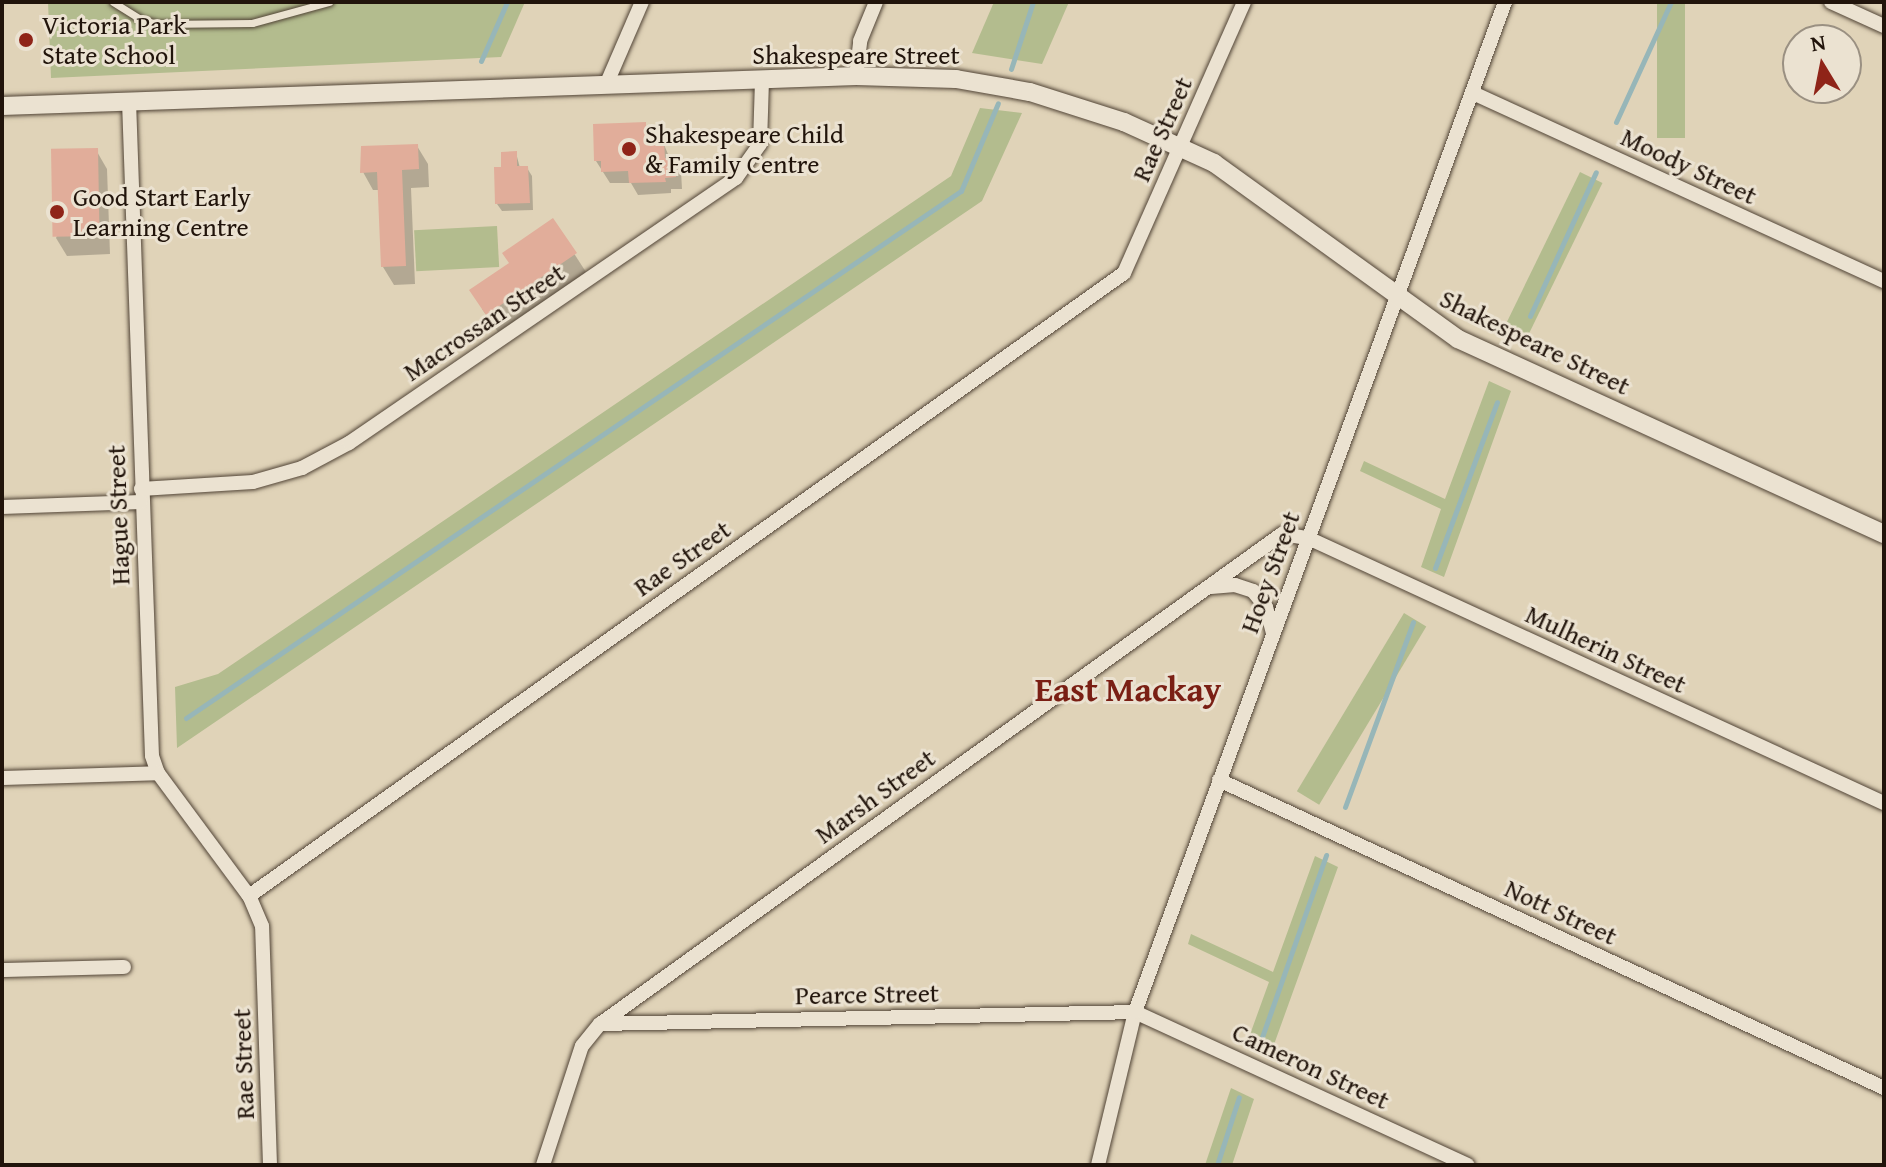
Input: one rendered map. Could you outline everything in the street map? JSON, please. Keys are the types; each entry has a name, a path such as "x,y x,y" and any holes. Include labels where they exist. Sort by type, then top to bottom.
{"street":[{"path":"606,85 642,2"},
{"path":"856,76 860,41 876,2"},
{"name":"Rae Street","path":"270,1165 262,926 249,896 1124,273 1244,2"},
{"name":"Hoey Street","path":"1098,1165 1135,1012 1505,2"},
{"path":"1831,2 1884,26"},
{"name":"Shakespeare Street","path":"2,106 856,76 926,76 1030,92 1098,112 1181,147 1236,178 1458,339 1884,534"},
{"name":"Macrossan Street","path":"2,507 229,486 266,480 314,463 349,443 736,178 760,144 762,80"},
{"name":"Moody Street","path":"1473,93 1884,281"},
{"name":"Hague Street","path":"129,101 152,746 158,773 249,896"},
{"name":"Marsh Street","path":"543,1165 582,1046 600,1024 1280,535 1308,538"},
{"name":"Mulherin Street","path":"1308,538 1884,803"},
{"path":"1201,591 1226,585 1250,589 1266,607 1273,633"},
{"path":"2,778 158,773"},
{"name":"Nott Street","path":"1219,780 1884,1088"},
{"path":"2,970 124,967"},
{"name":"Pearce Street","path":"600,1024 1135,1012"},
{"name":"Cameron Street","path":"1135,1012 1468,1165"}],"lane":[{"path":"113,2 142,20 158,24 252,23 329,2"}],"green space":[{"path":"48,2 525,2 501,57 51,78"},
{"path":"994,2 1069,2 1042,64 972,53"},
{"path":"1657,2 1685,2 1685,138 1657,138"},
{"path":"980,108 1022,113 982,201 177,748 175,687 218,674 951,176"},
{"path":"1580,172 1602,183 1524,344 1502,333"},
{"path":"497,226 499,267 416,271 414,230"},
{"path":"1489,381 1511,391 1444,577 1421,567 1441,509 1360,471 1364,461 1445,499"},
{"path":"1404,613 1426,626 1319,805 1297,791"},
{"path":"1315,856 1338,867 1272,1050 1248,1040 1269,982 1188,944 1191,934 1273,972"},
{"path":"1231,1088 1254,1099 1232,1165 1205,1165"}],"building":[{"name":"Shakespeare Child & Family Centre","path":"646,122 646,132 654,132 654,141 664,140 665,158 675,157 676,177 665,178 666,182 629,183 628,171 601,172 601,161 594,161 593,124"},
{"path":"418,144 419,169 402,170 406,266 381,267 377,172 360,173 361,146"},
{"path":"98,148 100,236 53,237 51,149"},
{"path":"517,151 517,166 528,166 530,203 495,204 494,167 501,167 501,152"},
{"path":"553,218 577,253 486,315 469,290 509,263 502,253"}],"waterway":[{"path":"481,61 507,2"},
{"path":"1011,69 1033,2"},
{"path":"1616,122 1671,2"},
{"path":"186,718 961,191 998,103"},
{"path":"1530,316 1596,172"},
{"path":"1435,568 1497,402"},
{"path":"1345,807 1413,622"},
{"path":"1262,1037 1326,855"},
{"path":"1217,1165 1239,1097"}],"place":[{"name":"Victoria Park State School","path":"26,40"},
{"name":"Shakespeare Child & Family Centre","path":"629,149"},
{"name":"Good Start Early Learning Centre","path":"57,212"}],"district":[{"name":"East Mackay","path":"1128,689"}]}
